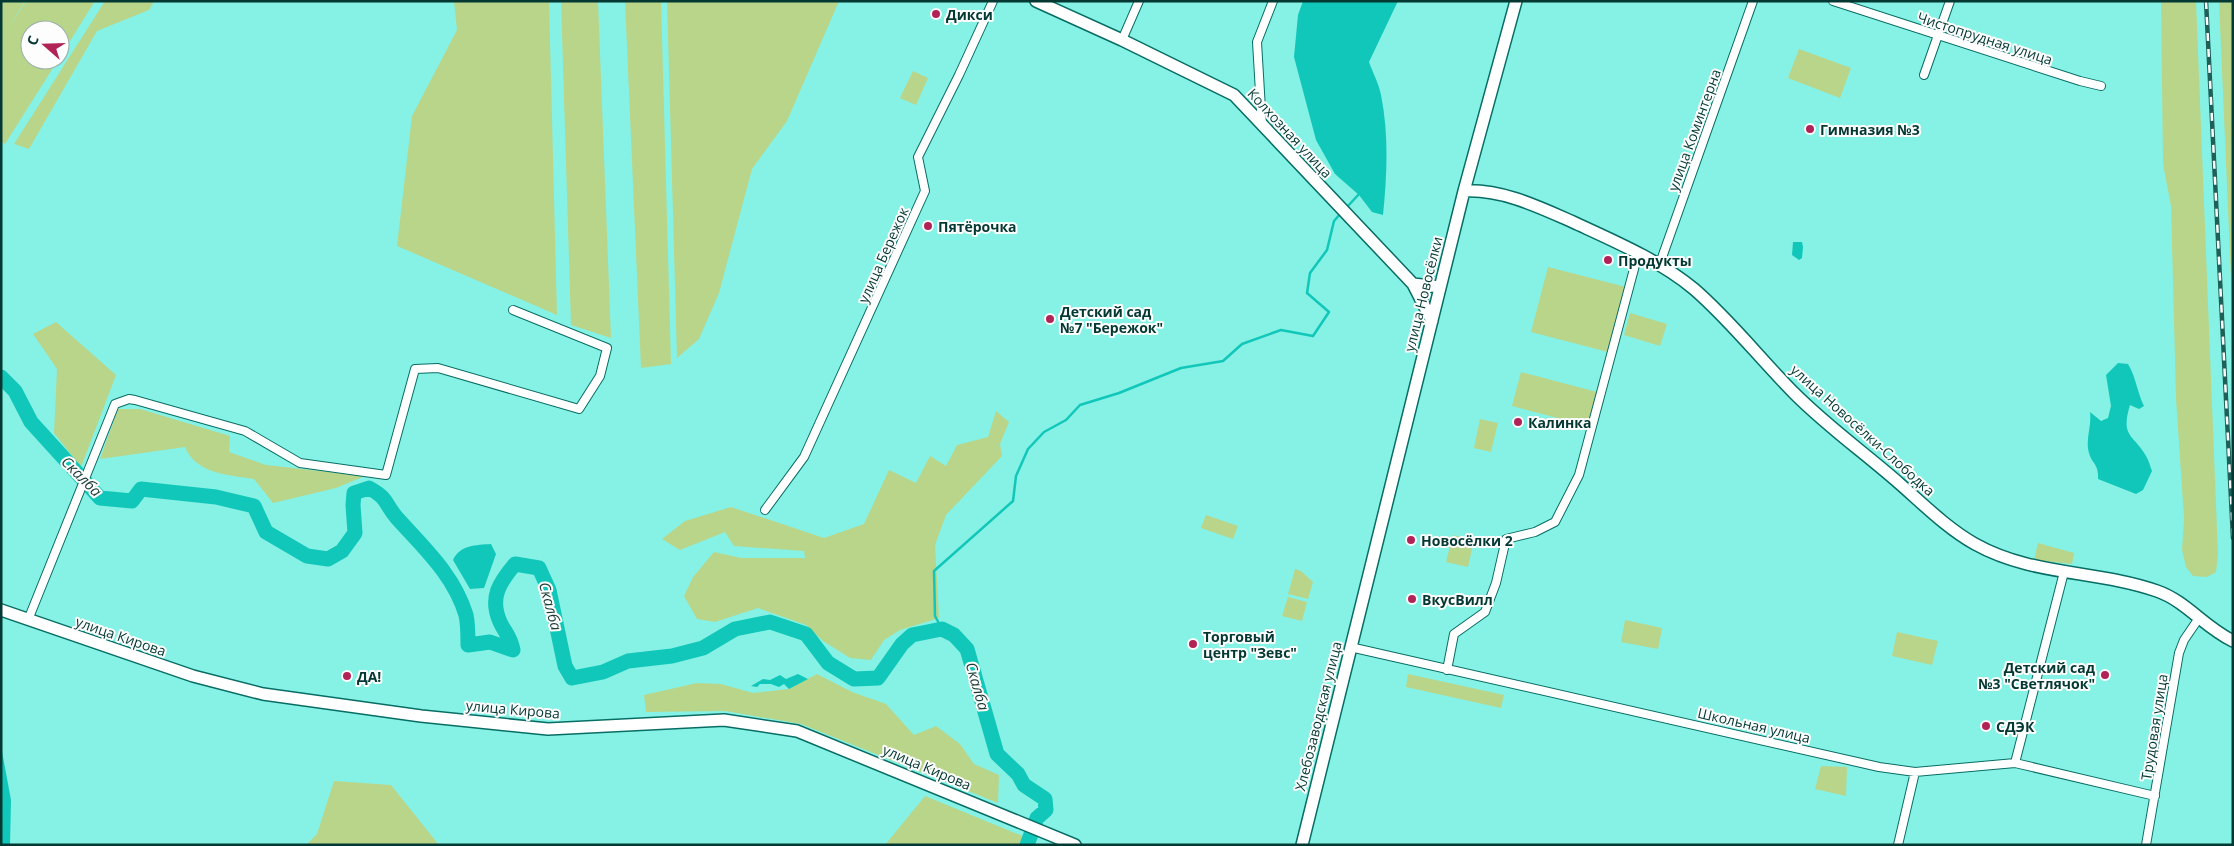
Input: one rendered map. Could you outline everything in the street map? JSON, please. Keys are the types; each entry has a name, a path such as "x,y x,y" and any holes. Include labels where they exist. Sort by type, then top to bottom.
{"street":[{"name":"улица Бережок","path":"765,510 804,458 885,281 925,191 918,157 960,75 992,1"},
{"name":"Колхозная улица","path":"1036,1 1122,40 1234,95 1413,284 1432,321"},
{"path":"1122,40 1139,1"},
{"path":"1262,126 1257,42 1272,1"},
{"name":"улица Новосёлки","path":"1363,595 1464,191 1516,1"},
{"name":"улица Коминтерна","path":"1659,266 1753,1"},
{"name":"Чистопрудная улица","path":"1833,1 1853,4 1939,36 2080,81 2102,86"},
{"path":"1924,75 1950,1"},
{"name":"улица Новосёлки-Слободка","path":"1464,191 1497,193 1542,208 1638,254 1692,288 1742,335 1796,395 1934,514 1974,544 2025,565 2138,585 2159,592 2181,602 2222,635 2233,640"},
{"path":"1447,670 1454,634 1485,612 1496,583 1506,538 1535,532 1555,522 1579,475 1638,254"},
{"path":"1413,284 1440,287"},
{"path":"28,620 115,404 128,399 245,431 300,463 386,475 415,369 438,368 579,410 600,376 607,348 513,310"},
{"path":"2015,763 2064,572"},
{"name":"Хлебозаводская улица","path":"1302,845 1363,595"},
{"name":"улица Кирова","path":"1,610 193,676 263,694 421,716 548,729 724,720 797,731 1072,844"},
{"name":"Трудовая улица","path":"2146,845 2179,653 2184,640 2199,618"},
{"name":"Школьная улица","path":"1350,647 1879,767 1915,772 2015,763 2155,796"},
{"path":"1898,845 1915,772"}],"green space":[{"path":"1,1 25,1 7,31 26,1 95,1 70,41 70,20 20,20 20,70 52,70 5,144 1,142"},
{"path":"105,1 154,1 149,10 97,31 29,149 14,144 61,70 70,70 70,56"},
{"path":"454,1 549,1 557,315 397,246 412,116 457,30"},
{"path":"561,1 598,1 611,338 571,325"},
{"path":"625,1 661,1 671,364 641,368"},
{"path":"667,1 839,1 787,121 752,169 719,293 699,339 677,358"},
{"path":"2161,1 2196,1 2218,555 2216,572 2207,577 2193,576 2186,567 2182,550 2184,518 2176,398 2171,206 2163,164"},
{"path":"2219,1 2233,1 2233,325"},
{"path":"1799,49 1851,68 1840,98 1788,78"},
{"path":"913,71 928,78 916,105 900,98"},
{"path":"1548,267 1626,287 1608,352 1531,332"},
{"path":"1630,313 1667,324 1660,346 1624,335"},
{"path":"56,322 116,375 81,467 54,433 57,369 33,334"},
{"path":"1521,372 1597,392 1588,426 1512,406"},
{"path":"118,409 140,409 230,436 229,452 266,465 365,476 336,488 273,503 254,479 214,472 205,468 190,456 185,447 100,459"},
{"path":"996,411 1009,422 1000,444 1002,456 946,515 935,545 939,618 900,630 884,640 871,660 850,658 823,641 806,625 758,608 715,622 697,619 684,596 693,577 714,552 741,558 805,558 804,551 734,546 725,532 680,550 662,539 685,521 731,507 824,538 864,524 889,470 916,483 930,456 946,466 957,445 988,437"},
{"path":"1480,419 1498,423 1491,452 1474,448"},
{"path":"1206,515 1238,526 1233,539 1201,528"},
{"path":"1453,535 1474,540 1468,567 1446,562"},
{"path":"2038,543 2074,553 2072,564 2034,560"},
{"path":"1295,569 1301,571 1313,582 1308,599 1288,594"},
{"path":"1288,597 1307,602 1302,621 1282,616"},
{"path":"1625,620 1662,628 1658,649 1621,642"},
{"path":"1897,632 1938,641 1932,665 1892,656"},
{"path":"817,674 852,692 886,704 914,735 936,726 960,744 974,764 999,775 998,803 801,724 725,711 646,712 644,695 697,683 721,684 753,693 789,689"},
{"path":"1408,674 1504,695 1501,708 1406,687"},
{"path":"1821,766 1847,767 1846,796 1815,789"},
{"path":"334,781 391,785 439,845 306,845 317,834"},
{"path":"925,796 1025,837 1020,845 885,845"}],"water":[{"path":"1303,1 1398,1 1369,62 1380,91 1384,110 1386,170 1383,215 1372,212 1359,195 1335,174 1316,140 1294,57 1298,15"},
{"path":"1793,242 1802,242 1802,258 1799,260 1792,255"},
{"path":"2118,363 2128,364 2144,406 2139,409 2130,405 2127,416 2130,435 2146,456 2152,471 2143,490 2136,494 2098,479 2097,470 2090,457 2088,448 2090,412 2101,421 2108,418 2111,406 2106,375"},
{"path":"491,544 496,554 484,588 470,589 453,560 464,549"},
{"path":"798,674 808,679 789,689 784,684 779,687 771,684 760,684 757,687 751,686 763,679 770,680 780,675 786,679"},
{"path":"1,746 11,800 10,845 1,845"}],"waterway":[{"path":"1347,207 1360,193"},
{"path":"942,629 935,616 934,571 1013,501 1016,476 1028,449 1044,432 1066,420 1080,405 1119,393 1181,368 1223,361 1242,344 1281,330 1313,336 1329,312 1307,293 1310,273 1327,250 1334,221 1341,213"},
{"name":"Скалба","path":"1,377 15,391 31,422 100,498 132,501 141,489 216,497 254,506 266,532 307,556 328,559 342,551 355,533 354,493 369,488 383,498 397,518 428,551 454,587 466,615 468,645 490,642 513,650 497,613 496,597 498,590 515,564 539,568 549,590 565,666 572,678 603,672 628,661 672,656 703,648 735,629 770,622 806,634 828,663 854,679 878,678 902,644 912,635 942,629 954,635 967,649 997,754 1018,774 1024,785 1045,799 1046,810 1037,818 1027,845"}],"railway":[{"path":"2206,1 2233,538"}],"place":[{"name":"Дикси","path":"936,14"},
{"name":"Гимназия №3","path":"1810,129"},
{"name":"Пятёрочка","path":"928,226"},
{"name":"Продукты","path":"1608,260"},
{"name":"Детский сад №7 \"Бережок\"","path":"1050,319"},
{"name":"Калинка","path":"1518,422"},
{"name":"Новосёлки 2","path":"1411,540"},
{"name":"ВкусВилл","path":"1412,599"},
{"name":"Торговый центр \"Зевс\"","path":"1193,644"},
{"name":"Детский сад №3 \"Светлячок\"","path":"2105,675"},
{"name":"ДА!","path":"347,676"},
{"name":"СДЭК","path":"1986,726"}]}
